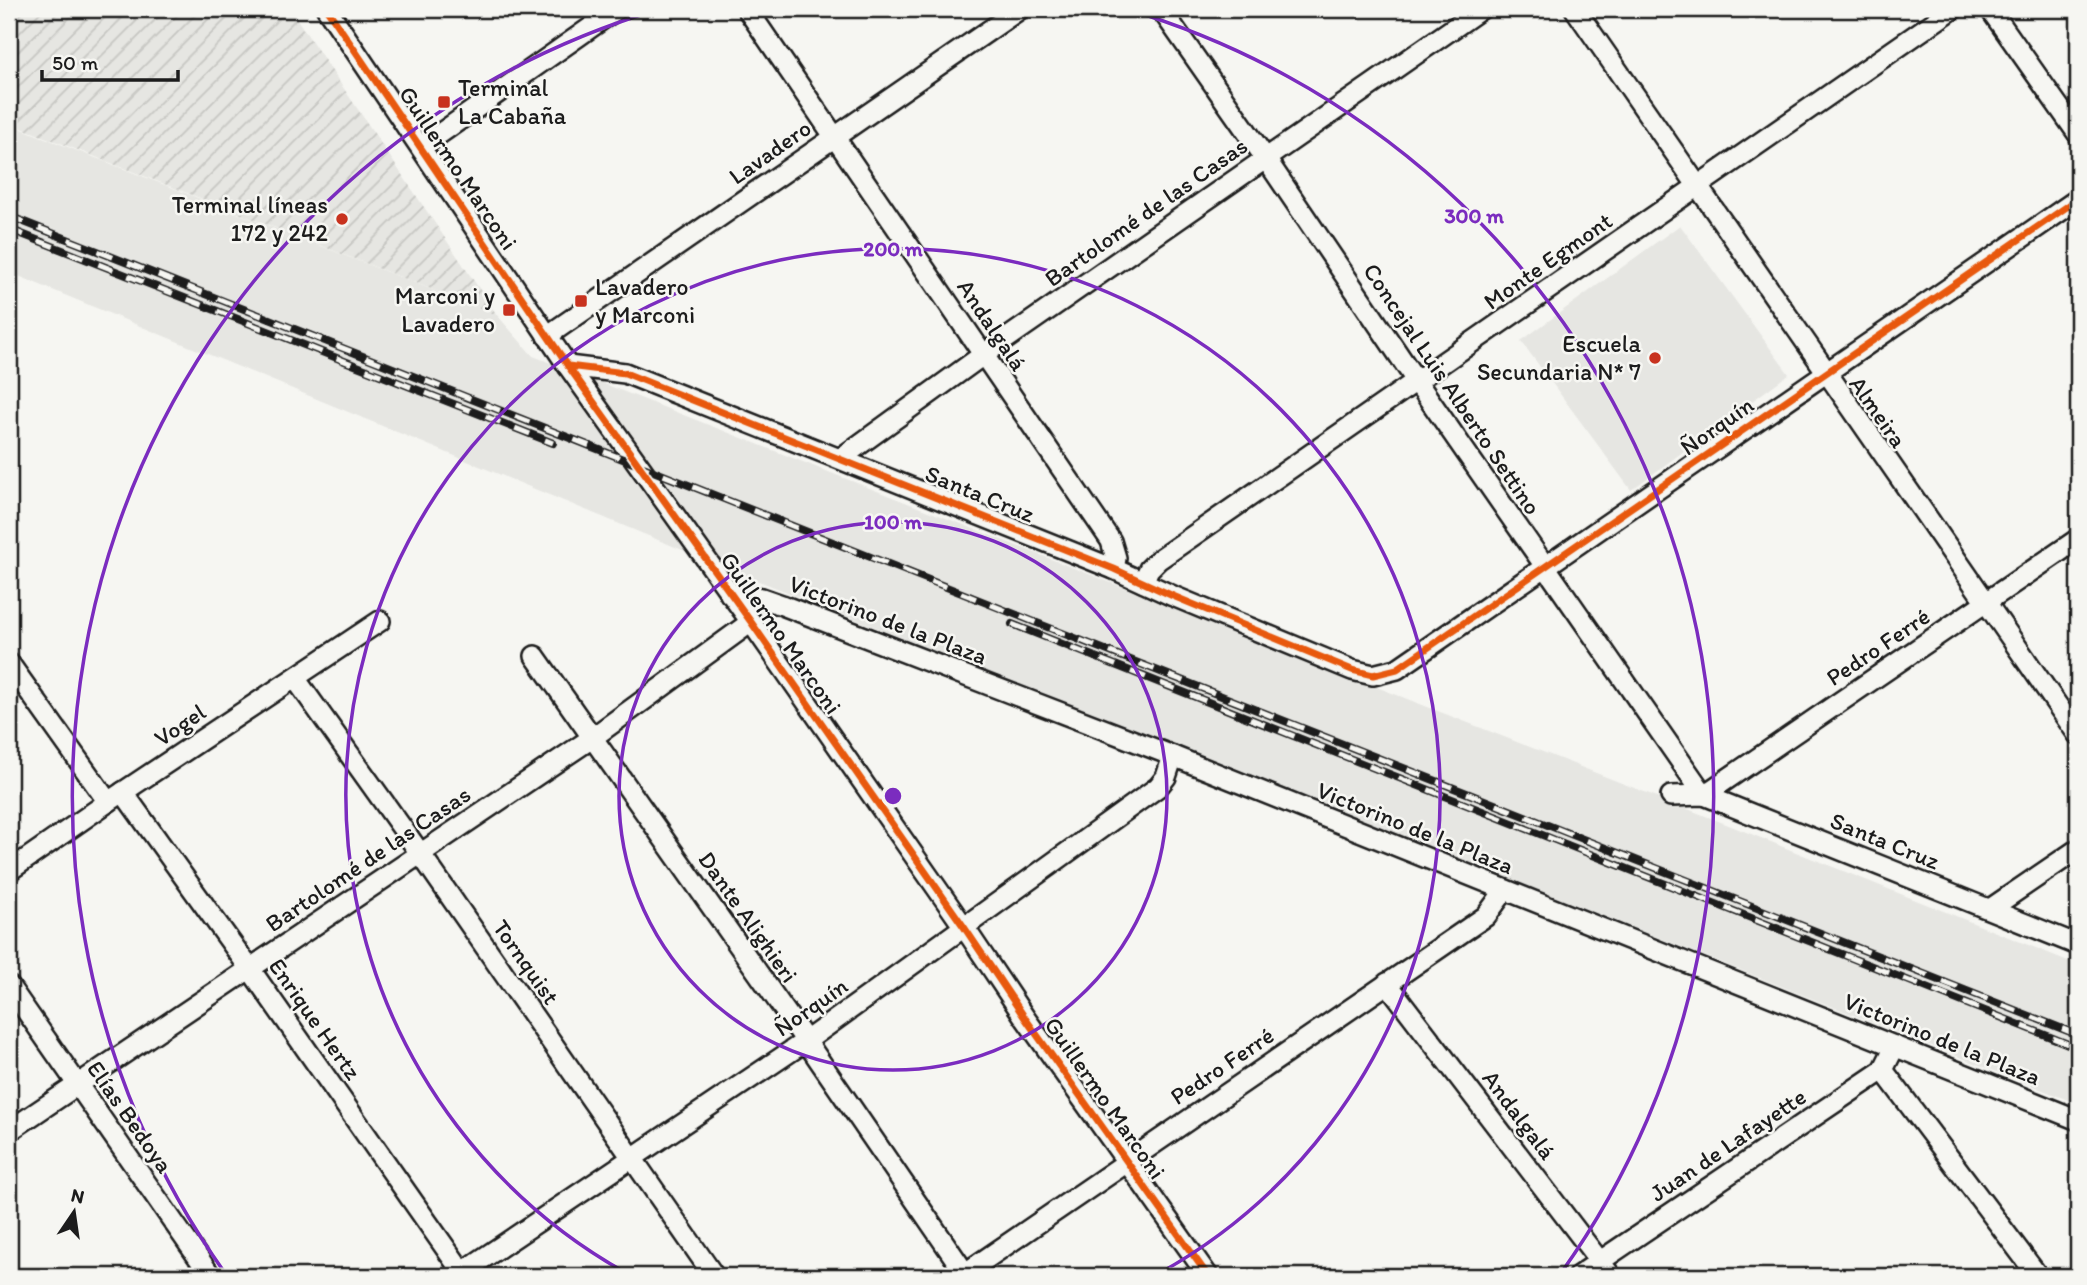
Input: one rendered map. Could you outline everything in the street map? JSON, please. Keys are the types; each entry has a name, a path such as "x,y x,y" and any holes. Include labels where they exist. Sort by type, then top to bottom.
{"street":[{"name":"Guillermo Marconi","path":"327,9 547,336 751,622 1025,1018 1208,1276"},
{"path":"421,147 617,9"},
{"name":"Andalgalá","path":"747,9 1111,541 1115,558 1114,569"},
{"name":"Lavadero","path":"547,336 1020,9"},
{"name":"Concejal Luis Alberto Settino","path":"1161,9 1704,795"},
{"name":"Bartolomé de las Casas","path":"841,458 983,355 1481,9"},
{"name":"Almeira","path":"1575,9 2078,734"},
{"name":"Monte Egmont","path":"1143,582 1149,569 1158,560 1953,9"},
{"path":"1990,9 2078,134"},
{"name":"Ñorquín","path":"1373,676 1396,669 2078,199"},
{"name":"Santa Cruz","path":"568,366 625,373 1114,569 1352,670 1373,676"},
{"name":"Pedro Ferré","path":"1704,795 2078,539"},
{"name":"Victorino de la Plaza","path":"730,594 762,598 782,604 1173,756 2078,1120"},
{"name":"Vogel","path":"9,871 380,621"},
{"name":"Bartolomé de las Casas","path":"9,1131 592,738 751,622"},
{"name":"Dante Alighieri","path":"535,656 806,1041 964,1275"},
{"name":"Enrique Hertz","path":"9,663 250,969 462,1275"},
{"name":"Tornquist","path":"295,678 714,1276"},
{"name":"Ñorquín","path":"462,1275 806,1041 1158,787 1166,777 1173,756"},
{"name":"Santa Cruz","path":"1671,796 1704,795 2078,945"},
{"path":"1990,909 2078,849"},
{"name":"Pedro Ferré","path":"964,1275 1486,916 1505,890"},
{"name":"Andalgalá","path":"1387,983 1605,1269"},
{"name":"Elías Bedoya","path":"9,986 211,1276"},
{"name":"Juan de Lafayette","path":"1578,1276 1605,1269 1883,1070 1895,1046"},
{"path":"1883,1070 2038,1276"}],"shaded area":[{"name":"Terminal líneas 172 y 242","path":"9,9 290,9 497,315 9,123"},
{"path":"9,124 497,315 533,356 2078,965 2078,1104 731,570 9,272"},
{"name":"Escuela Secundaria N* 7","path":"1680,225 1789,374 1631,490 1521,341"}],"railway":[{"path":"9,216 2078,1035"},
{"path":"9,229 553,443"},
{"path":"1012,624 2078,1048"}],"cycle path":[{"path":"327,9 568,366 751,622 1025,1018 1208,1276"},
{"path":"568,366 625,373 1114,569 1352,670 1373,675 1397,669 2078,199"}],"place":[{"name":"Terminal La Cabaña","path":"444,102"},
{"name":"Terminal líneas 172 y 242","path":"342,219"},
{"name":"Lavadero y Marconi","path":"581,301"},
{"name":"Marconi y Lavadero","path":"509,310"},
{"name":"Escuela Secundaria N* 7","path":"1655,358"}]}
